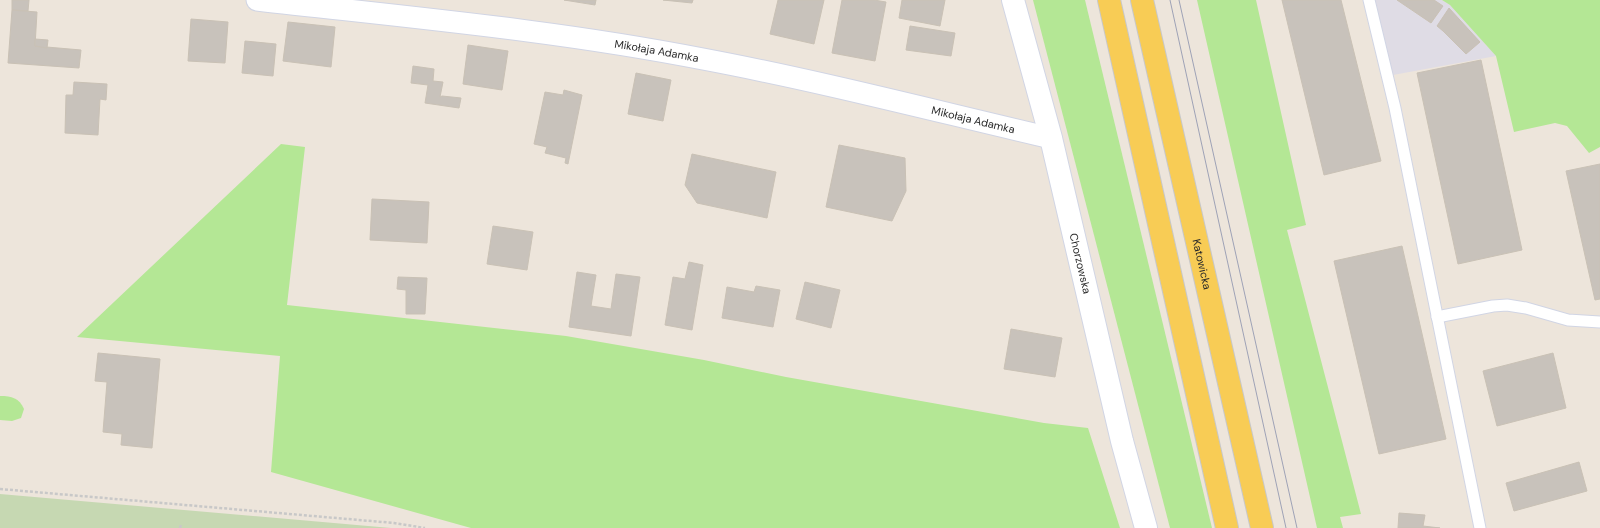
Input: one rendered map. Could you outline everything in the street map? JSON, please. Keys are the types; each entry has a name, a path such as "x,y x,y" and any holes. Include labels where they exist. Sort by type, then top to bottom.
{"main road":[{"path":"1109,0 1227,528"},
{"name":"Katowicka","path":"1142,0 1262,528"}],"street":[{"name":"Mikołaja Adamka","path":"257,0 530,31 702,58 868,94 1051,138"},
{"name":"Chorzowska","path":"1013,0 1051,138 1122,441 1146,528"}],"lane":[{"path":"1369,0 1395,108 1480,528"},
{"path":"1437,317 1493,306 1507,305 1526,308 1568,320 1600,322"}],"path":[{"path":"0,489 394,523 425,528"}],"shaded area":[{"path":"1374,0 1442,0 1450,5 1496,56 1393,75"}],"green space":[{"path":"1033,0 1085,0 1212,528 1170,528"},
{"path":"1197,0 1256,0 1306,225 1287,230 1361,514 1340,517 1343,528 1317,528"},
{"path":"1442,0 1600,0 1600,147 1589,153 1567,126 1555,123 1514,132 1496,56 1450,5"},
{"path":"281,144 305,147 287,305 566,336 1044,423 1088,428 1120,528 471,528 271,472 280,356 77,337"},
{"path":"0,396 12,397 20,402 24,409 21,418 12,421 0,420"},
{"path":"0,494 391,528 0,528"}],"building":[{"path":"12,0 29,0 28,11 12,10"},
{"path":"564,0 596,0 595,5"},
{"path":"663,0 693,0 692,3"},
{"path":"778,0 824,0 814,44 770,34"},
{"path":"842,0 874,0 886,2 875,61 832,53"},
{"path":"902,0 945,0 940,26 899,18"},
{"path":"1282,0 1341,0 1381,161 1324,175"},
{"path":"1397,0 1434,0 1443,6 1431,23"},
{"path":"1449,8 1480,42 1466,54 1437,26"},
{"path":"12,10 37,12 35,46 81,50 79,68 8,63"},
{"path":"191,19 228,22 225,63 188,61"},
{"path":"288,22 335,27 331,67 283,61"},
{"path":"910,26 955,33 951,56 906,50"},
{"path":"35,39 48,40 47,48 35,46"},
{"path":"245,41 276,44 273,76 242,73"},
{"path":"468,45 508,51 502,90 463,84"},
{"path":"1481,60 1522,250 1458,264 1417,73"},
{"path":"413,66 434,69 433,81 443,82 440,97 461,98 459,108 425,103 428,85 411,83"},
{"path":"636,73 671,80 663,121 628,114"},
{"path":"74,82 107,84 106,100 100,99 98,135 65,133 66,95 73,95"},
{"path":"564,90 582,95 568,164 565,163 566,158 545,153 547,147 534,144 545,92 563,95"},
{"path":"839,145 905,158 906,191 892,221 826,207"},
{"path":"692,154 776,172 767,218 697,203 685,185"},
{"path":"1600,164 1600,299 1595,300 1566,171"},
{"path":"372,199 429,202 427,243 370,240"},
{"path":"493,226 533,232 527,270 487,264"},
{"path":"1402,246 1446,439 1379,454 1334,261"},
{"path":"689,262 703,265 692,330 665,325 673,277 685,279"},
{"path":"577,272 596,275 591,306 611,309 616,274 640,277 631,336 569,327"},
{"path":"398,277 427,278 425,314 406,314 406,290 397,289"},
{"path":"805,282 840,290 831,328 796,319"},
{"path":"756,286 780,290 773,327 722,318 727,287 754,292"},
{"path":"1011,329 1062,338 1055,377 1004,369"},
{"path":"98,353 160,359 152,448 121,445 122,434 103,432 107,382 95,381"},
{"path":"1553,353 1566,408 1497,426 1483,371"},
{"path":"1579,462 1587,491 1514,511 1506,483"},
{"path":"1399,513 1425,515 1423,526 1440,528 1398,528"}],"tram line":[{"path":"1170,0 1286,528"},
{"path":"1179,0 1297,528"}]}
